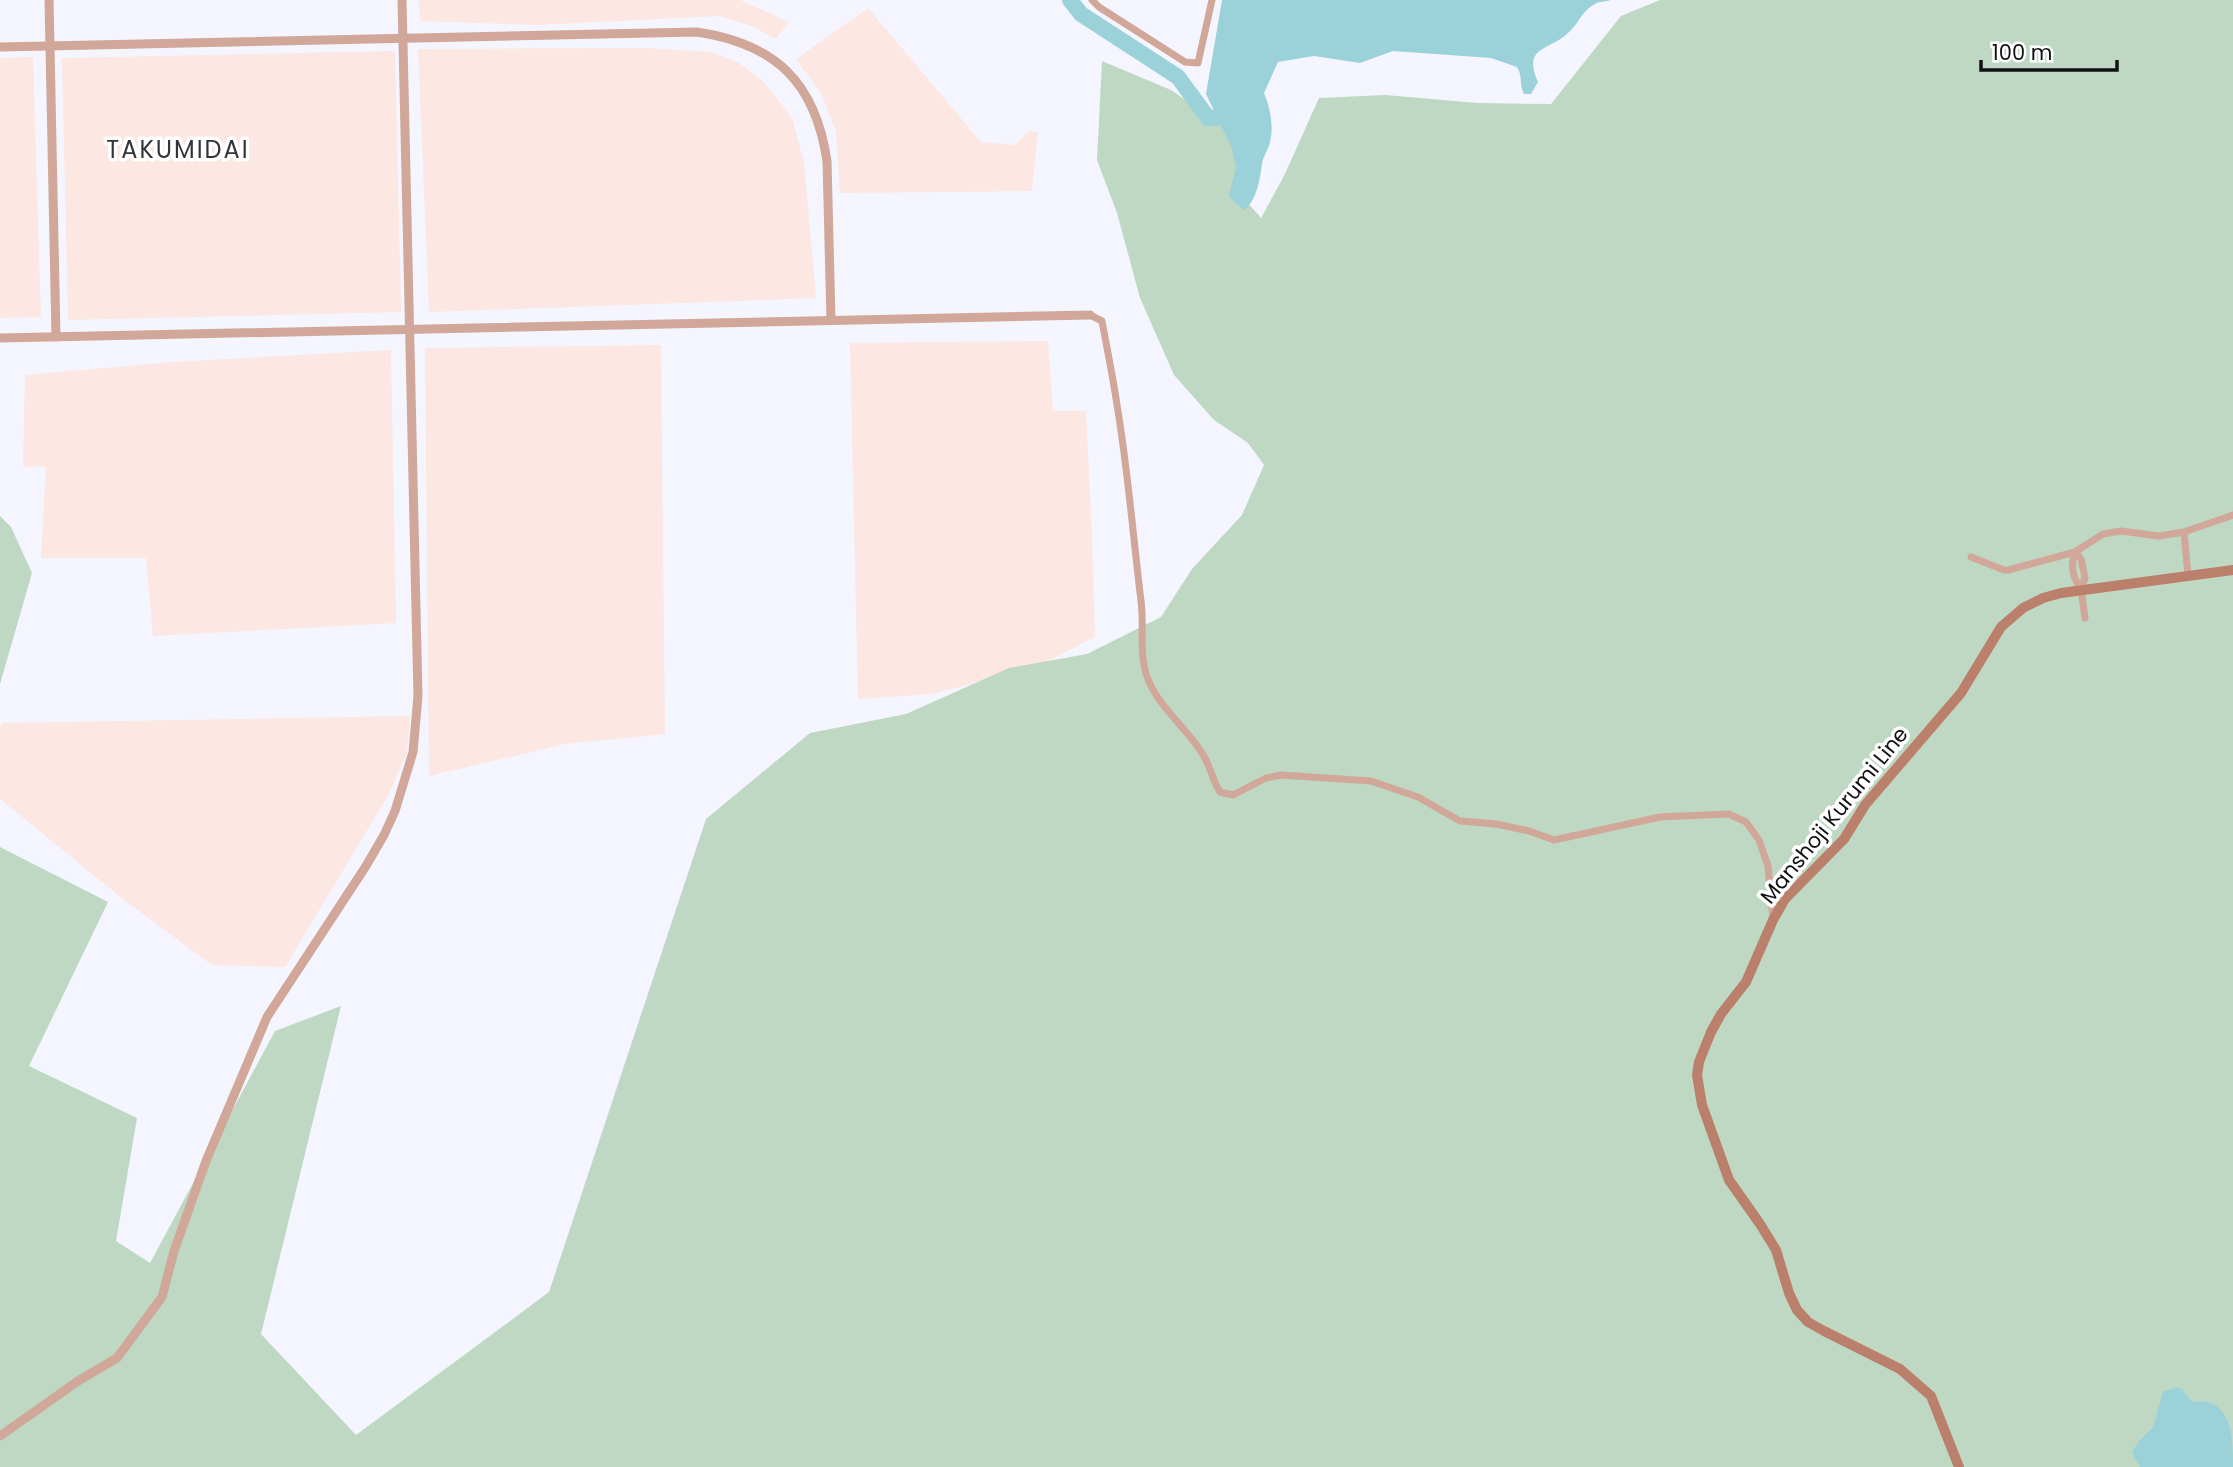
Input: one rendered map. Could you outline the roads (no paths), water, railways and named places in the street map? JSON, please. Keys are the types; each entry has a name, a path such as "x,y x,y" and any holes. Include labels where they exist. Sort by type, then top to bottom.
{"main road":[{"name":"Manshoji Kurumi Line","path":"1959,1467 1931,1395 1900,1369 1808,1322 1797,1310 1776,1250 1728,1180 1702,1105 1697,1075 1699,1062 1721,1014 1746,982 1784,899 1844,839 1865,805 1961,693 2006,622 2023,608 2043,598 2081,589 2233,569"}],"street":[{"path":"49,0 56,337"},
{"path":"0,1436 78,1381 117,1358 162,1297 174,1251 247,1059 267,1017 384,835 395,811 413,752 418,696 402,0"},
{"path":"1092,0 1185,62 1199,63 1212,0"},
{"path":"0,47 697,32 726,36 774,58 796,80 807,98 823,137 827,161 831,320"},
{"path":"0,338 1090,315 1102,321 1118,406 1143,617 1144,666 1153,689 1163,704 1206,758 1220,792 1233,795 1266,778 1281,775 1371,781 1418,797 1460,821 1496,824 1554,840 1660,817 1729,814 1746,822 1759,840 1768,866 1773,920"},
{"path":"1971,556 2008,570 2075,552 2103,534 2121,531 2159,536 2184,532 2233,515"},
{"path":"2184,532 2188,576"},
{"path":"2075,552 2072,560 2075,581 2081,589 2085,618"}],"water":[{"path":"1222,0 1611,0 1598,2 1591,7 1561,39 1535,55 1533,62 1538,82 1531,94 1524,94 1517,67 1491,58 1393,51 1360,63 1314,56 1278,62 1264,93 1271,117 1270,142 1255,195 1244,210 1229,195 1236,168 1232,148 1206,94"},
{"path":"2176,1387 2182,1389 2191,1401 2208,1402 2222,1412 2230,1428 2233,1467 2140,1467 2132,1452 2153,1427 2163,1392"}],"waterway":[{"path":"1070,0 1081,14 1178,77 1208,118 1236,117"}],"district":[{"name":"TAKUMIDAI","path":"178,149"}]}
